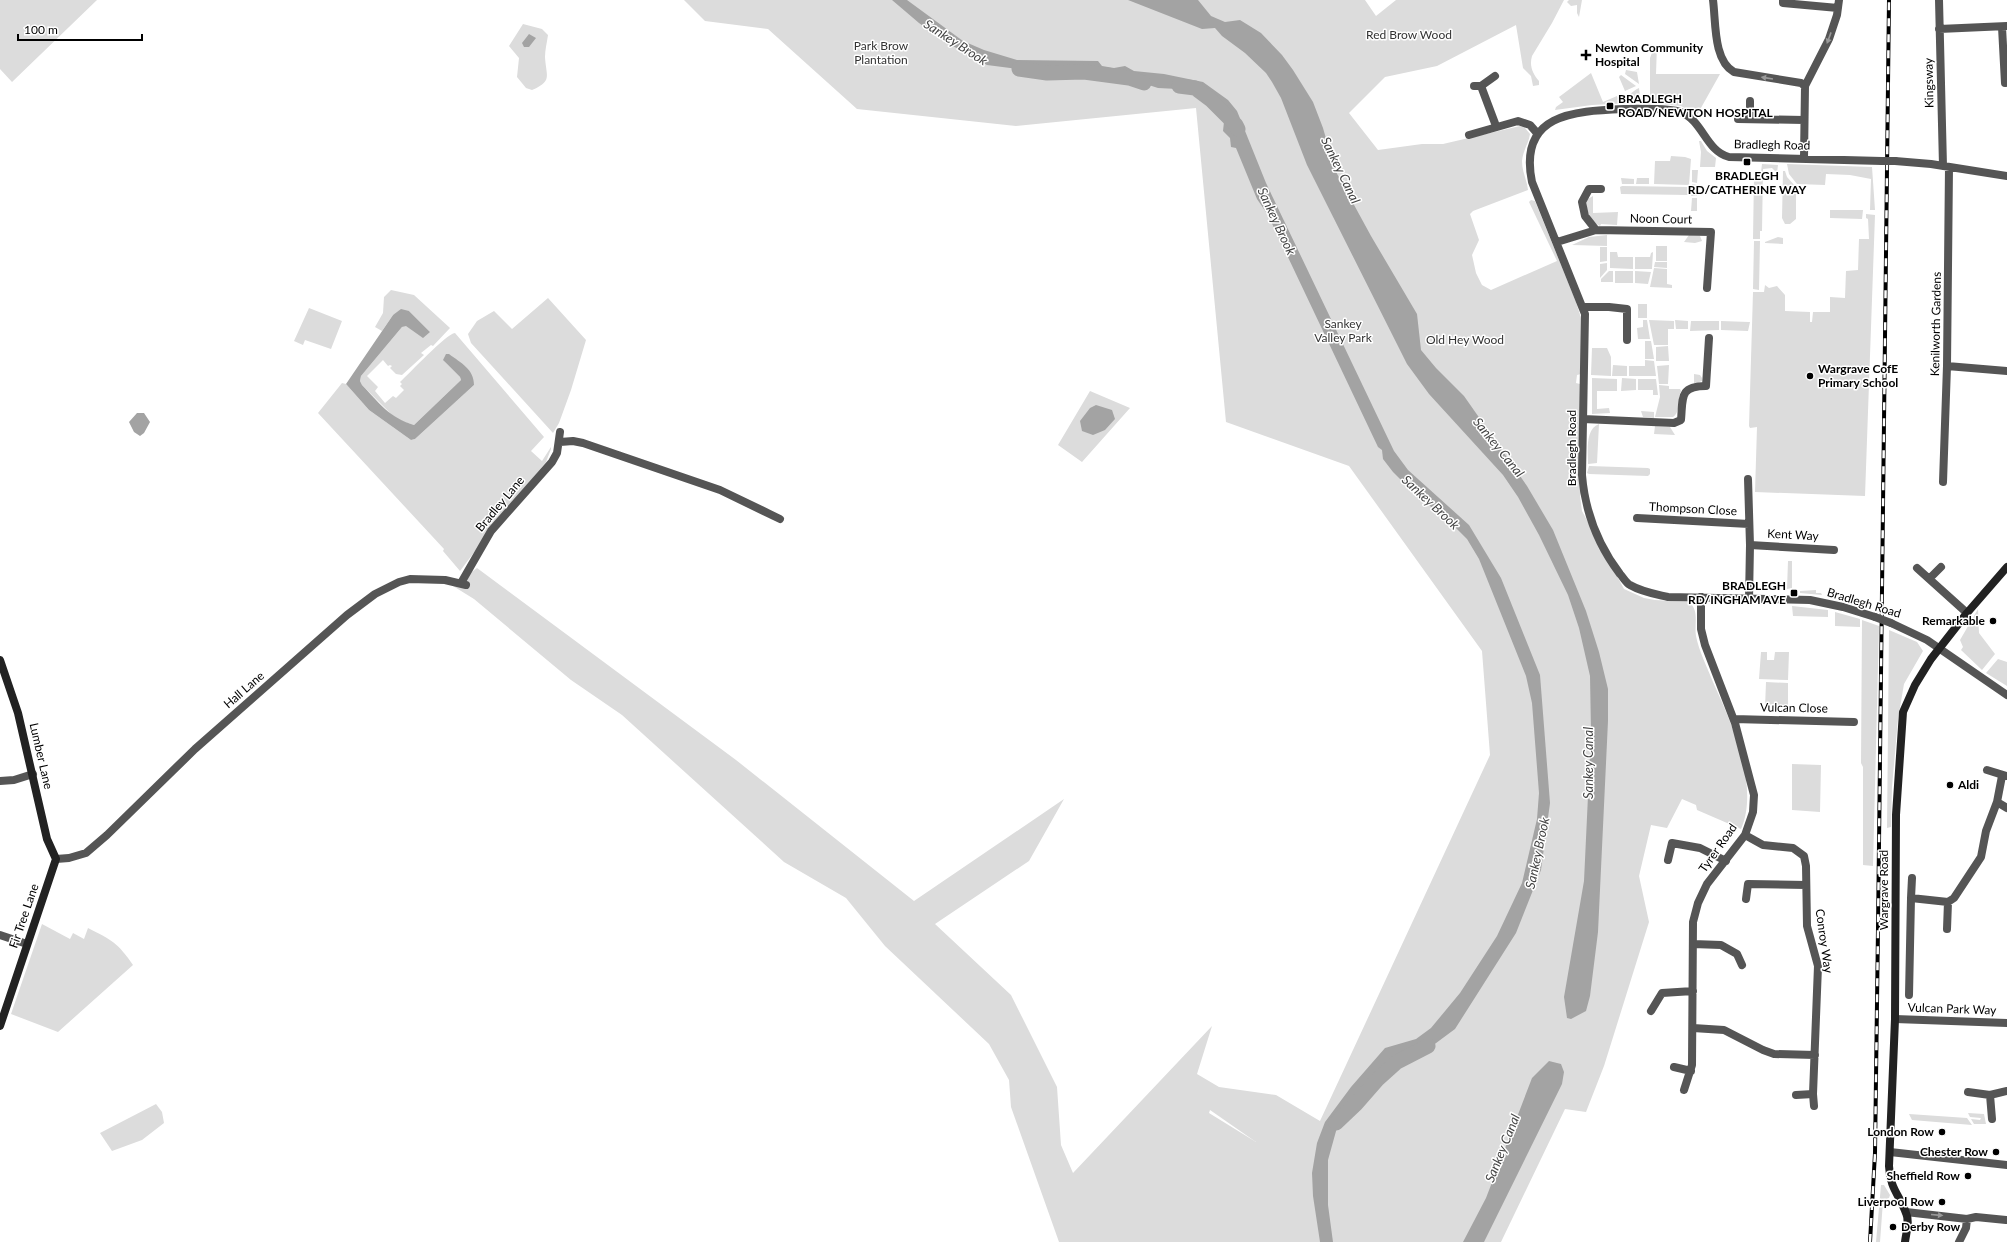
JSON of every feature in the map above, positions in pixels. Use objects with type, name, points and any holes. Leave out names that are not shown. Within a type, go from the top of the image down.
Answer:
[{"type":"street","points":[[1713,0],[1721,56],[1726,67],[1734,72],[1801,83],[1805,86]]},
{"type":"street","points":[[1783,0],[1783,3],[1838,4],[1829,39],[1805,86],[1804,158]]},
{"type":"street","name":"Kingsway","points":[[1939,0],[1939,29],[1946,166]]},
{"type":"street","points":[[1939,29],[2005,26],[2005,83]]},
{"type":"street","points":[[1495,76],[1478,86],[1496,126]]},
{"type":"street","points":[[1750,101],[1750,119]]},
{"type":"street","name":"Bradlegh Road","points":[[1940,648],[1916,633],[1891,623],[1824,602],[1668,597],[1648,592],[1629,584],[1613,564],[1592,523],[1584,496],[1582,475],[1586,327],[1583,308],[1532,182],[1529,154],[1537,133],[1549,123],[1578,113],[1636,109],[1676,111],[1692,118],[1713,147],[1724,155],[1735,157],[1895,161],[1946,166],[2007,176]]},
{"type":"street","points":[[1738,119],[1804,120]]},
{"type":"street","points":[[1469,134],[1518,121],[1525,122],[1537,133]]},
{"type":"street","name":"Kenilworth Gardens","points":[[1943,482],[1948,366],[1946,166]]},
{"type":"street","points":[[1596,230],[1585,216],[1582,202],[1589,190],[1602,189]]},
{"type":"street","name":"Noon Court","points":[[1557,242],[1596,230],[1711,232],[1707,288]]},
{"type":"street","points":[[1583,308],[1609,307],[1627,309],[1627,340]]},
{"type":"street","points":[[1583,419],[1674,423],[1681,420],[1685,392],[1695,386],[1706,386],[1709,338]]},
{"type":"street","points":[[1948,366],[2007,371]]},
{"type":"street","name":"Bradley Lane","points":[[463,584],[491,531],[552,462],[557,453],[560,442],[560,432]]},
{"type":"street","points":[[560,442],[573,441],[584,443],[720,490],[780,519]]},
{"type":"street","points":[[1748,479],[1748,524],[1750,545],[1749,599]]},
{"type":"street","name":"Thompson Close","points":[[1637,518],[1748,524]]},
{"type":"street","name":"Kent Way","points":[[1750,545],[1834,550]]},
{"type":"street","points":[[1929,579],[1941,567]]},
{"type":"street","name":"Wargrave Road","points":[[1905,1242],[1908,1222],[1906,1212],[1894,1192],[1889,1177],[1896,1019],[1896,815],[1902,722],[1905,706],[1916,685],[1940,648],[1967,613],[2007,567]]},
{"type":"street","points":[[1917,568],[1967,613]]},
{"type":"street","name":"Hall Lane","points":[[56,859],[69,858],[86,853],[107,835],[195,749],[347,615],[375,594],[399,582],[410,579],[445,580],[463,584]]},
{"type":"street","name":"Tyrer Road","points":[[1684,1090],[1691,1072],[1693,1028],[1693,922],[1698,903],[1707,884],[1726,861],[1744,835],[1753,812],[1754,795],[1734,719],[1705,645],[1702,628],[1701,597]]},
{"type":"street","points":[[1940,648],[1974,674],[2007,695]]},
{"type":"street","name":"Lumber Lane","points":[[0,660],[18,713],[48,839],[56,859]]},
{"type":"street","name":"Vulcan Close","points":[[1734,719],[1854,722]]},
{"type":"street","points":[[1911,898],[1948,902],[1954,898],[1981,857],[1986,831],[2005,776],[1987,770]]},
{"type":"street","points":[[0,781],[14,780],[32,774]]},
{"type":"street","points":[[1997,802],[2007,808]]},
{"type":"street","name":"Conroy Way","points":[[1744,835],[1763,845],[1793,848],[1804,856],[1806,866],[1807,926],[1818,966],[1813,1094],[1814,1106]]},
{"type":"street","points":[[1668,860],[1672,843],[1700,848],[1726,861]]},
{"type":"street","name":"Fir Tree Lane","points":[[0,1026],[56,859]]},
{"type":"street","points":[[1909,995],[1912,878]]},
{"type":"street","points":[[1746,899],[1748,884],[1806,885]]},
{"type":"street","points":[[1947,929],[1948,902]]},
{"type":"street","points":[[0,935],[27,944]]},
{"type":"street","points":[[1693,944],[1721,946],[1737,954],[1742,965]]},
{"type":"street","points":[[1651,1011],[1662,993],[1693,991]]},
{"type":"street","name":"Vulcan Park Way","points":[[1896,1019],[2007,1023]]},
{"type":"street","points":[[1693,1028],[1724,1030],[1774,1054],[1815,1055]]},
{"type":"street","points":[[1674,1067],[1691,1072]]},
{"type":"street","points":[[1968,1092],[1990,1095],[2007,1091]]},
{"type":"street","points":[[1796,1095],[1813,1094]]},
{"type":"street","points":[[1990,1095],[1992,1119]]},
{"type":"street","points":[[1890,1152],[2007,1165]]},
{"type":"street","points":[[1906,1212],[1967,1219],[1976,1217],[2006,1220]]},
{"type":"street","points":[[1959,1242],[1966,1228],[1967,1219]]},
{"type":"green space","points":[[0,0],[97,0],[12,82],[0,69]]},
{"type":"green space","name":"Sankey Valley Park","points":[[684,0],[1365,0],[1376,16],[1396,0],[1564,0],[1532,56],[1531,66],[1533,73],[1539,81],[1539,85],[1533,86],[1531,76],[1523,68],[1516,25],[1437,66],[1385,77],[1349,113],[1378,150],[1422,144],[1443,144],[1520,126],[1525,128],[1530,134],[1522,161],[1528,190],[1473,211],[1470,214],[1479,240],[1472,255],[1476,273],[1482,285],[1491,290],[1557,261],[1529,202],[1531,200],[1535,201],[1576,302],[1581,318],[1581,374],[1577,375],[1576,383],[1580,384],[1580,496],[1582,511],[1624,589],[1644,598],[1688,602],[1692,605],[1696,617],[1697,642],[1735,735],[1741,754],[1747,794],[1746,812],[1741,829],[1697,810],[1696,805],[1682,799],[1667,828],[1651,825],[1639,876],[1649,922],[1604,1066],[1586,1112],[1565,1109],[1501,1242],[1059,1242],[1011,1107],[1009,1080],[989,1044],[885,946],[846,898],[784,862],[622,715],[571,680],[474,599],[453,586],[477,568],[736,760],[914,901],[1064,799],[1029,861],[935,924],[1011,995],[1057,1087],[1061,1145],[1073,1173],[1212,1026],[1197,1074],[1219,1087],[1276,1095],[1320,1121],[1490,755],[1482,651],[1349,466],[1226,422],[1196,108],[1016,126],[857,109],[768,29],[705,21]],"holes":[[[1210,1110],[1256,1142],[1209,1113]]]},
{"type":"green space","points":[[1569,0],[1582,0],[1579,17],[1577,13],[1577,5],[1571,6],[1567,2]]},
{"type":"green space","points":[[523,24],[542,29],[548,35],[545,57],[547,73],[546,81],[539,87],[532,90],[526,88],[517,77],[519,58],[509,46]]},
{"type":"green space","points":[[1655,45],[1657,45],[1656,74],[1720,74],[1697,115],[1681,106],[1660,104],[1650,99],[1650,58]]},
{"type":"green space","points":[[1626,70],[1637,72],[1639,84],[1625,74]]},
{"type":"green space","points":[[1591,73],[1603,102],[1617,96],[1620,102],[1639,88],[1640,97],[1631,103],[1592,105],[1555,110],[1556,107],[1563,102],[1559,97]]},
{"type":"green space","points":[[1621,75],[1636,86],[1625,91],[1619,77]]},
{"type":"green space","points":[[1699,141],[1701,141],[1707,151],[1716,158],[1715,167],[1700,167],[1701,152]]},
{"type":"green space","points":[[1671,156],[1691,159],[1689,185],[1654,184],[1655,161],[1670,161]]},
{"type":"green space","points":[[1762,164],[1778,165],[1777,173],[1772,168],[1763,169],[1762,231],[1760,231],[1760,239],[1753,239],[1754,175],[1757,171],[1761,172]]},
{"type":"green space","points":[[1787,164],[1872,167],[1875,210],[1870,210],[1871,179],[1850,175],[1826,174],[1825,185],[1797,184],[1789,174]]},
{"type":"green space","points":[[1692,170],[1698,170],[1697,183],[1692,182]]},
{"type":"green space","points":[[1783,171],[1785,171],[1787,177],[1796,187],[1796,219],[1790,224],[1785,224],[1782,218]]},
{"type":"green space","points":[[1621,178],[1634,179],[1634,184],[1622,184]]},
{"type":"green space","points":[[1637,178],[1649,178],[1649,184],[1636,184]]},
{"type":"green space","points":[[1692,184],[1697,185],[1697,196],[1691,196]]},
{"type":"green space","points":[[1620,187],[1689,187],[1689,195],[1621,194]]},
{"type":"green space","points":[[1593,196],[1593,213],[1618,212],[1617,225],[1601,224],[1600,226],[1593,221],[1588,212],[1586,200]]},
{"type":"green space","points":[[1692,198],[1697,198],[1697,211],[1691,211]]},
{"type":"green space","points":[[1830,210],[1863,210],[1862,219],[1830,218]]},
{"type":"green space","name":"Wargrave CofE Primary School","points":[[1866,214],[1875,215],[1865,496],[1755,492],[1757,427],[1750,428],[1749,426],[1753,292],[1764,292],[1765,285],[1769,288],[1777,286],[1785,295],[1785,311],[1810,312],[1810,322],[1812,322],[1813,312],[1830,312],[1830,297],[1845,298],[1846,271],[1858,270],[1859,239],[1869,239],[1868,219],[1866,218]]},
{"type":"green space","points":[[1607,235],[1607,246],[1572,245],[1589,237]]},
{"type":"green space","points":[[1689,235],[1700,236],[1702,241],[1695,243],[1684,242]]},
{"type":"green space","points":[[1778,237],[1783,238],[1783,244],[1765,243],[1765,242]]},
{"type":"green space","points":[[1754,241],[1760,241],[1759,290],[1753,289]]},
{"type":"green space","points":[[1656,246],[1667,246],[1667,261],[1656,261]]},
{"type":"green space","points":[[1600,247],[1607,247],[1607,261],[1600,262]]},
{"type":"green space","points":[[1610,252],[1617,252],[1618,257],[1633,257],[1633,269],[1610,268]]},
{"type":"green space","points":[[1653,252],[1652,269],[1635,269],[1635,257],[1650,257],[1651,253]]},
{"type":"green space","points":[[1655,262],[1667,262],[1667,268],[1654,267]]},
{"type":"green space","points":[[1607,263],[1607,270],[1600,278],[1600,264]]},
{"type":"green space","points":[[1654,268],[1667,269],[1667,284],[1672,285],[1672,288],[1650,287]]},
{"type":"green space","points":[[1609,271],[1613,271],[1613,282],[1601,282],[1601,279]]},
{"type":"green space","points":[[1615,271],[1633,271],[1633,283],[1615,283]]},
{"type":"green space","points":[[1635,271],[1651,272],[1648,284],[1635,283]]},
{"type":"green space","points":[[391,290],[414,295],[450,328],[433,346],[431,345],[421,353],[424,355],[402,375],[396,374],[390,368],[392,366],[388,366],[383,360],[367,376],[378,387],[375,391],[385,403],[393,396],[396,398],[404,390],[400,386],[402,384],[400,382],[436,347],[450,335],[455,333],[544,437],[531,451],[542,461],[551,447],[546,462],[503,514],[460,571],[443,551],[444,549],[318,413],[342,383],[346,384],[369,410],[411,440],[415,439],[474,385],[443,360],[460,377],[461,380],[414,425],[398,420],[362,385],[360,381],[361,376],[402,327],[406,325],[430,332],[409,311],[393,315],[382,331],[375,327],[383,313],[384,297]]},
{"type":"green space","points":[[548,298],[586,340],[571,390],[559,423],[553,433],[471,343],[468,334],[477,321],[494,311],[512,329]]},
{"type":"green space","points":[[1638,304],[1647,304],[1647,318],[1638,318]]},
{"type":"green space","points":[[309,308],[342,321],[331,349],[305,340],[303,345],[294,341]]},
{"type":"green space","points":[[1643,320],[1647,320],[1650,339],[1638,339],[1637,328],[1643,327]]},
{"type":"green space","points":[[1649,320],[1674,321],[1674,329],[1668,329],[1668,345],[1654,345]]},
{"type":"green space","points":[[1675,320],[1688,321],[1688,329],[1676,329]]},
{"type":"green space","points":[[1691,321],[1719,321],[1719,330],[1690,331]]},
{"type":"green space","points":[[1721,321],[1750,322],[1748,331],[1721,330]]},
{"type":"green space","points":[[1645,341],[1651,341],[1654,359],[1645,359]]},
{"type":"green space","points":[[1668,346],[1669,361],[1656,361],[1656,347]]},
{"type":"green space","points":[[1592,348],[1607,348],[1611,357],[1611,376],[1591,375]]},
{"type":"green space","points":[[1645,360],[1654,361],[1656,376],[1629,376],[1629,366],[1645,366]]},
{"type":"green space","points":[[1613,365],[1627,366],[1627,376],[1612,376]]},
{"type":"green space","points":[[1669,365],[1668,384],[1659,384],[1657,366]]},
{"type":"green space","points":[[1694,374],[1700,375],[1702,381],[1694,384]]},
{"type":"green space","points":[[1592,378],[1617,379],[1617,391],[1597,391],[1597,409],[1609,408],[1610,413],[1592,414]]},
{"type":"green space","points":[[1622,378],[1636,379],[1636,390],[1621,391]]},
{"type":"green space","points":[[1638,379],[1656,379],[1658,395],[1653,395],[1653,390],[1638,390]]},
{"type":"green space","points":[[1659,385],[1669,386],[1669,389],[1680,389],[1681,391],[1678,409],[1673,417],[1655,417],[1660,397]]},
{"type":"green space","points":[[1090,391],[1130,408],[1082,462],[1058,445]]},
{"type":"green space","points":[[1641,411],[1654,412],[1654,418],[1643,417]]},
{"type":"green space","points":[[1599,424],[1597,463],[1588,464],[1589,435],[1591,431]]},
{"type":"green space","points":[[1655,426],[1670,427],[1675,435],[1654,434]]},
{"type":"green space","points":[[1589,466],[1648,468],[1650,469],[1650,474],[1648,476],[1589,474],[1587,473]]},
{"type":"green space","points":[[1788,561],[1792,561],[1792,588],[1787,589]]},
{"type":"green space","points":[[1816,590],[1816,593],[1821,593],[1822,595],[1800,593],[1800,591]]},
{"type":"green space","points":[[1792,606],[1828,610],[1828,617],[1793,616]]},
{"type":"green space","points":[[1978,609],[1979,633],[1995,654],[1982,670],[1961,650],[1963,647],[1960,640]]},
{"type":"green space","points":[[1835,612],[1860,619],[1860,627],[1835,626]]},
{"type":"green space","points":[[1862,620],[1879,626],[1873,866],[1863,865],[1863,767],[1861,763]]},
{"type":"green space","points":[[1889,630],[1917,642],[1923,651],[1904,684],[1898,719],[1892,787],[1891,827],[1887,828]]},
{"type":"green space","points":[[1761,652],[1767,652],[1767,660],[1774,660],[1775,652],[1789,652],[1788,680],[1759,679]]},
{"type":"green space","points":[[1998,659],[2007,662],[2007,686],[1986,673]]},
{"type":"green space","points":[[1766,682],[1788,683],[1788,708],[1765,708]]},
{"type":"green space","points":[[1792,764],[1821,765],[1820,812],[1792,810]]},
{"type":"green space","points":[[42,924],[70,939],[73,933],[84,939],[88,928],[114,943],[133,965],[58,1032],[11,1014]]},
{"type":"green space","points":[[156,1104],[162,1112],[164,1123],[142,1140],[112,1151],[100,1133]]},
{"type":"green space","points":[[1968,1113],[1984,1114],[1986,1124],[1974,1124],[1971,1119],[1980,1120],[1981,1118],[1970,1117]]},
{"type":"green space","points":[[1909,1114],[1967,1118],[1972,1125],[1912,1120]]},
{"type":"green space","points":[[1881,1185],[1884,1185],[1890,1195],[1889,1198],[1883,1201],[1880,1242],[1876,1242]]},
{"type":"water","points":[[892,0],[907,0],[963,41],[984,50],[1017,60],[1098,61],[1102,66],[1114,68],[1125,66],[1134,71],[1164,74],[1203,82],[1228,100],[1237,111],[1266,183],[1394,451],[1408,470],[1469,525],[1501,578],[1540,675],[1550,803],[1541,870],[1516,933],[1455,1029],[1424,1052],[1394,1060],[1384,1069],[1338,1124],[1328,1160],[1328,1205],[1333,1242],[1320,1242],[1313,1196],[1312,1173],[1317,1143],[1325,1122],[1351,1087],[1385,1048],[1416,1039],[1431,1028],[1460,993],[1497,936],[1522,883],[1537,819],[1539,793],[1532,703],[1526,676],[1479,559],[1467,539],[1452,524],[1413,492],[1393,472],[1383,459],[1382,450],[1378,447],[1268,215],[1257,199],[1236,148],[1231,147],[1230,138],[1223,131],[1225,113],[1205,94],[1197,90],[1158,88],[1130,79],[1105,74],[1071,72],[1049,73],[987,65],[944,41],[919,23]]},
{"type":"water","name":"Sankey Canal","points":[[1128,0],[1198,0],[1211,16],[1225,22],[1240,20],[1261,33],[1282,55],[1313,102],[1323,128],[1335,170],[1371,236],[1417,314],[1421,350],[1436,368],[1464,396],[1527,486],[1553,530],[1586,611],[1599,652],[1608,689],[1608,721],[1598,932],[1590,996],[1586,1011],[1571,1019],[1567,1018],[1564,997],[1584,881],[1591,732],[1590,676],[1579,628],[1568,595],[1539,535],[1518,497],[1503,475],[1429,394],[1407,364],[1307,165],[1281,98],[1266,73],[1245,53],[1222,36],[1215,28],[1202,29]]},
{"type":"water","points":[[529,34],[536,38],[529,47],[524,47],[522,43]]},
{"type":"water","points":[[401,309],[409,311],[430,332],[423,338],[406,326],[402,327],[361,376],[360,381],[362,385],[374,398],[391,414],[414,425],[461,380],[460,377],[443,360],[446,354],[449,354],[466,367],[472,375],[474,385],[415,439],[411,440],[369,410],[346,384],[393,315]]},
{"type":"water","points":[[1096,405],[1112,410],[1115,419],[1105,430],[1093,435],[1082,431],[1080,421],[1090,408]]},
{"type":"water","points":[[137,413],[144,413],[150,422],[144,433],[140,436],[134,432],[129,422]]},
{"type":"water","points":[[1549,1061],[1561,1064],[1564,1072],[1562,1084],[1484,1242],[1463,1242],[1486,1198],[1532,1078]]},
{"type":"waterway","name":"Sankey Brook","points":[[1019,69],[1047,73],[1084,72],[1129,78],[1144,83]]},
{"type":"waterway","name":"Sankey Brook","points":[[1179,86],[1195,88],[1211,100],[1236,125],[1238,129]]},
{"type":"waterway","name":"Sankey Brook","points":[[1336,1123],[1356,1104],[1377,1080],[1397,1062],[1428,1046]]},
{"type":"railway","points":[[1870,1242],[1875,1153],[1889,0]]},
{"type":"place","name":"Newton Community Hospital","points":[[1586,55]]},
{"type":"place","name":"BRADLEGH ROAD/NEWTON HOSPITAL","points":[[1610,106]]},
{"type":"place","name":"BRADLEGH RD/CATHERINE WAY","points":[[1747,162]]},
{"type":"place","name":"Wargrave CofE Primary School","points":[[1810,376]]},
{"type":"place","name":"BRADLEGH RD/INGHAM AVE","points":[[1794,593]]},
{"type":"place","name":"Remarkable","points":[[1993,621]]},
{"type":"place","name":"Aldi","points":[[1950,785]]},
{"type":"place","name":"London Row","points":[[1942,1132]]},
{"type":"place","name":"Chester Row","points":[[1996,1152]]},
{"type":"place","name":"Sheffield Row","points":[[1968,1176]]},
{"type":"place","name":"Liverpool Row","points":[[1942,1202]]},
{"type":"place","name":"Derby Row","points":[[1893,1227]]},
{"type":"park label","name":"Red Brow Wood","points":[[1409,35]]},
{"type":"park label","name":"Park Brow Plantation","points":[[881,53]]},
{"type":"park label","name":"Old Hey Wood","points":[[1465,340]]}]
